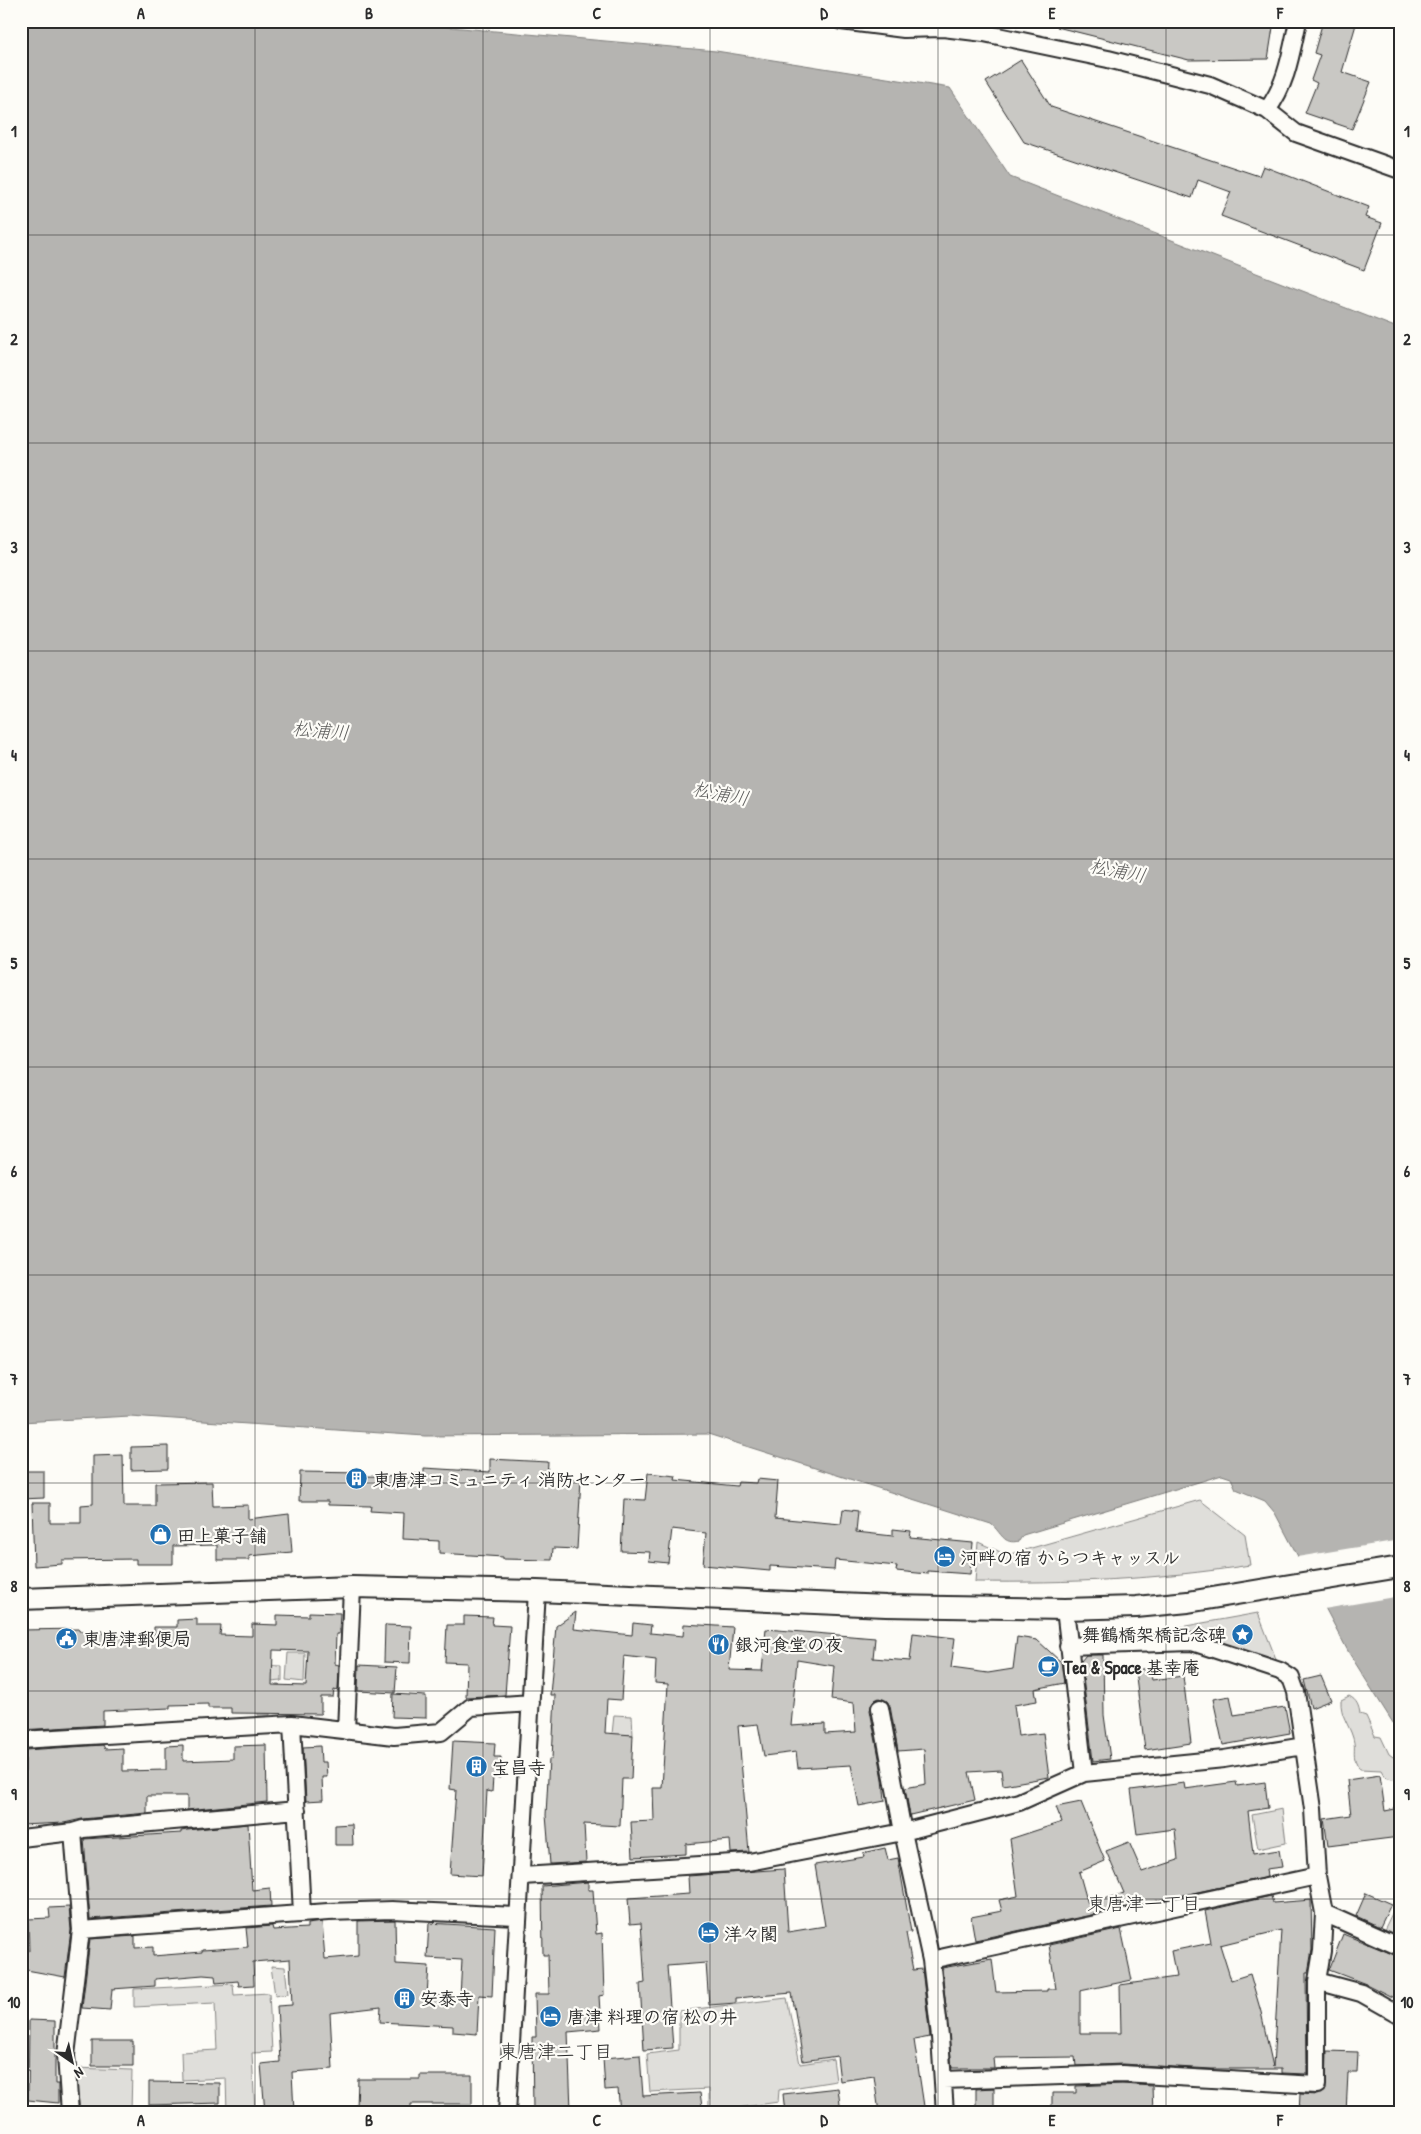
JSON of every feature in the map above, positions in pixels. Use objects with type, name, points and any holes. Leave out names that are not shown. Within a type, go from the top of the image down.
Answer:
[{"type":"street","points":[[841,21],[904,29],[943,25],[1108,59],[1210,85],[1267,110],[1296,133],[1400,170]]},
{"type":"street","points":[[1267,110],[1279,95],[1288,72],[1298,21]]},
{"type":"street","points":[[21,1599],[352,1587],[537,1591],[886,1606],[1065,1609],[1136,1607],[1188,1602],[1400,1567]]},
{"type":"street","points":[[346,1731],[352,1587]]},
{"type":"street","points":[[507,2113],[537,1591]]},
{"type":"street","points":[[1065,1609],[1084,1773]]},
{"type":"street","points":[[942,2080],[1122,2074],[1317,2084],[1317,1981],[1322,1951],[1324,1913],[1318,1876],[1314,1810],[1296,1692],[1292,1678],[1280,1671],[1192,1642],[1068,1646]]},
{"type":"street","points":[[21,1740],[292,1724],[394,1736],[440,1732],[471,1707],[531,1703]]},
{"type":"street","points":[[880,1708],[903,1832],[931,1960],[945,2113]]},
{"type":"street","points":[[292,1724],[302,1914]]},
{"type":"street","points":[[522,1876],[749,1862],[903,1832],[1019,1802],[1084,1773],[1224,1759],[1304,1746]]},
{"type":"street","points":[[21,1838],[73,1832],[83,1829],[297,1810]]},
{"type":"street","points":[[70,2113],[66,2055],[80,1930],[73,1832]]},
{"type":"street","points":[[931,1960],[1318,1876]]},
{"type":"street","points":[[80,1930],[302,1914],[392,1910],[517,1916]]},
{"type":"street","points":[[1324,1913],[1400,1947]]},
{"type":"street","points":[[1317,1981],[1361,1993],[1400,2015]]},
{"type":"shaded area","points":[[1200,1500],[1245,1535],[1250,1565],[1112,1580],[975,1582],[978,1542],[1007,1555]]},
{"type":"shaded area","points":[[1258,1613],[1278,1664],[1175,1628]]},
{"type":"shaded area","points":[[288,1653],[305,1653],[304,1682],[286,1680]]},
{"type":"shaded area","points":[[256,1665],[282,1666],[282,1681],[271,1682],[270,1715],[258,1715]]},
{"type":"shaded area","points":[[1349,1696],[1354,1699],[1360,1714],[1366,1716],[1375,1736],[1381,1737],[1389,1754],[1400,1762],[1399,1777],[1392,1779],[1385,1777],[1381,1770],[1360,1769],[1354,1757],[1353,1738],[1341,1706],[1341,1700]]},
{"type":"shaded area","points":[[614,1715],[632,1716],[633,1735],[612,1734]]},
{"type":"shaded area","points":[[1282,1809],[1286,1843],[1258,1849],[1252,1815]]},
{"type":"shaded area","points":[[1400,1900],[1400,1939],[1383,1932]]},
{"type":"shaded area","points":[[271,1966],[285,1967],[288,1994],[275,1996]]},
{"type":"shaded area","points":[[233,1984],[234,1995],[269,1993],[272,2052],[252,2053],[255,2113],[227,2113],[226,2078],[182,2080],[181,2052],[217,2050],[215,2003],[134,2007],[134,1989]]},
{"type":"shaded area","points":[[787,1998],[800,2064],[833,2059],[836,2081],[779,2090],[778,2102],[709,2112],[709,2089],[650,2092],[647,2054],[679,2050],[679,2011]]},
{"type":"shaded area","points":[[73,2068],[132,2070],[131,2113],[81,2113]]},
{"type":"shaded area","points":[[147,2108],[183,2110],[183,2113],[146,2113]]},
{"type":"water","name":"松浦川","points":[[21,21],[384,21],[716,51],[950,88],[1010,177],[1400,329],[1400,1734],[1349,1653],[1275,1513],[1265,1501],[1236,1489],[1231,1478],[1222,1475],[1023,1535],[1019,1541],[1014,1542],[1006,1540],[991,1524],[708,1434],[425,1436],[130,1416],[21,1422]]},
{"type":"pier","points":[[1400,1540],[1400,1596],[1324,1609],[1297,1557]]},
{"type":"building","points":[[1058,21],[1274,21],[1268,59],[1189,60],[1057,27]]},
{"type":"building","points":[[1323,21],[1357,21],[1342,72],[1371,82],[1352,129],[1305,113],[1317,83],[1311,80],[1320,55],[1314,53]]},
{"type":"building","points":[[1021,60],[1051,107],[1259,176],[1263,166],[1369,207],[1365,217],[1382,223],[1364,270],[1221,216],[1231,192],[1198,180],[1192,198],[1024,142],[986,82]]},
{"type":"building","points":[[168,1446],[168,1469],[131,1470],[131,1447]]},
{"type":"building","points":[[123,1455],[124,1506],[155,1506],[155,1483],[212,1482],[213,1506],[248,1505],[248,1519],[289,1514],[292,1552],[249,1556],[249,1560],[217,1560],[217,1545],[173,1546],[173,1564],[136,1564],[136,1559],[62,1560],[62,1564],[34,1566],[32,1503],[50,1503],[50,1523],[81,1523],[81,1505],[93,1504],[93,1456]]},
{"type":"building","points":[[490,1459],[548,1462],[547,1477],[581,1479],[577,1549],[553,1548],[552,1560],[503,1559],[503,1557],[439,1553],[439,1541],[403,1539],[404,1513],[370,1511],[371,1506],[328,1505],[328,1501],[299,1501],[300,1472],[363,1473],[363,1476],[405,1477],[405,1474],[424,1474],[424,1468],[490,1472]]},
{"type":"building","points":[[21,1471],[44,1471],[44,1498],[21,1499]]},
{"type":"building","points":[[648,1473],[676,1476],[675,1480],[737,1486],[738,1482],[756,1483],[757,1479],[778,1481],[775,1518],[841,1524],[843,1509],[858,1511],[856,1532],[893,1536],[893,1529],[911,1531],[910,1537],[973,1543],[970,1574],[928,1571],[928,1574],[896,1571],[897,1566],[835,1560],[834,1570],[770,1566],[770,1571],[703,1565],[706,1533],[672,1529],[668,1563],[649,1561],[650,1552],[621,1551],[624,1499],[645,1500]]},
{"type":"building","points":[[309,1612],[340,1613],[339,1634],[336,1634],[335,1664],[339,1665],[338,1691],[334,1690],[333,1697],[321,1697],[321,1714],[231,1713],[231,1708],[208,1708],[208,1704],[170,1705],[170,1708],[103,1711],[103,1725],[21,1730],[21,1630],[79,1629],[79,1631],[103,1631],[103,1634],[154,1634],[154,1627],[177,1627],[177,1620],[197,1619],[197,1626],[221,1626],[220,1635],[252,1636],[252,1624],[277,1625],[277,1615],[309,1616]],"holes":[[[273,1650],[308,1651],[306,1686],[272,1685]]]},
{"type":"building","points":[[576,1612],[574,1629],[632,1635],[633,1623],[651,1625],[650,1633],[683,1636],[684,1624],[733,1627],[729,1670],[762,1671],[766,1629],[875,1638],[873,1658],[910,1661],[913,1633],[955,1638],[951,1668],[988,1673],[1013,1669],[1017,1637],[1037,1640],[1061,1662],[1064,1683],[1035,1689],[1037,1701],[1014,1705],[1018,1736],[1043,1733],[1049,1777],[1003,1785],[1001,1770],[969,1772],[975,1800],[910,1815],[905,1788],[926,1784],[924,1749],[898,1751],[890,1706],[887,1701],[879,1698],[873,1701],[870,1710],[883,1779],[885,1801],[859,1806],[851,1765],[798,1768],[796,1752],[764,1756],[758,1724],[738,1726],[749,1852],[731,1853],[730,1840],[686,1844],[686,1854],[633,1857],[631,1822],[654,1821],[653,1788],[662,1788],[668,1684],[655,1683],[656,1660],[624,1656],[621,1700],[607,1699],[605,1733],[633,1735],[631,1779],[622,1779],[620,1826],[584,1824],[586,1862],[550,1864],[546,1815],[549,1759],[552,1759],[555,1695],[550,1695],[556,1626]],"holes":[[[797,1660],[834,1666],[831,1700],[854,1703],[856,1732],[825,1734],[825,1724],[791,1726]]]},
{"type":"building","points":[[464,1616],[493,1617],[492,1625],[510,1626],[505,1695],[466,1697],[467,1663],[445,1662],[447,1625],[464,1625]]},
{"type":"building","points":[[385,1625],[411,1626],[410,1663],[384,1662]]},
{"type":"building","points":[[1086,1655],[1103,1655],[1104,1715],[1110,1759],[1093,1761],[1081,1661]]},
{"type":"building","points":[[359,1665],[397,1667],[395,1693],[358,1691]]},
{"type":"building","points":[[1150,1668],[1152,1680],[1183,1676],[1191,1743],[1145,1750],[1135,1670]]},
{"type":"building","points":[[1321,1676],[1331,1700],[1311,1708],[1304,1680]]},
{"type":"building","points":[[393,1694],[426,1696],[426,1718],[392,1717]]},
{"type":"building","points":[[1230,1696],[1234,1715],[1285,1707],[1290,1733],[1223,1745],[1213,1699]]},
{"type":"building","points":[[453,1741],[495,1743],[494,1757],[501,1757],[500,1778],[493,1777],[492,1792],[487,1791],[482,1876],[450,1874],[456,1790],[450,1789]]},
{"type":"building","points":[[103,1745],[105,1749],[123,1748],[123,1771],[166,1770],[166,1746],[183,1745],[183,1761],[233,1759],[233,1746],[266,1745],[267,1802],[187,1810],[187,1796],[147,1796],[147,1813],[82,1819],[64,1823],[21,1825],[21,1793],[25,1793],[25,1750]]},
{"type":"building","points":[[320,1746],[321,1762],[326,1762],[327,1777],[322,1777],[323,1800],[306,1801],[303,1747]]},
{"type":"building","points":[[1380,1775],[1385,1811],[1395,1809],[1399,1837],[1328,1846],[1324,1819],[1351,1815],[1347,1780]]},
{"type":"building","points":[[1236,1782],[1237,1786],[1265,1782],[1268,1808],[1248,1811],[1253,1854],[1279,1850],[1282,1867],[1266,1869],[1267,1877],[975,1940],[971,1917],[1002,1911],[999,1900],[1018,1896],[1010,1839],[1062,1822],[1056,1807],[1081,1802],[1105,1861],[1079,1872],[1088,1904],[1124,1893],[1106,1851],[1129,1842],[1142,1872],[1178,1860],[1175,1829],[1137,1834],[1131,1790],[1184,1783],[1185,1789]]},
{"type":"building","points":[[248,1824],[252,1890],[270,1888],[271,1906],[90,1919],[84,1839],[181,1833],[181,1831],[187,1830]]},
{"type":"building","points":[[352,1824],[353,1845],[335,1845],[335,1825]]},
{"type":"building","points":[[885,1848],[888,1860],[898,1858],[911,1932],[906,1933],[913,1970],[922,1969],[930,2037],[914,2040],[925,2113],[879,2113],[874,2076],[840,2081],[837,2056],[803,2061],[792,1993],[736,1998],[736,2003],[709,2005],[706,1963],[667,1966],[673,2048],[644,2050],[640,1984],[645,1983],[641,1923],[630,1924],[628,1898],[689,1894],[688,1876],[784,1869],[788,1932],[825,1926],[815,1865],[864,1857],[863,1853]]},
{"type":"building","points":[[588,1882],[588,1890],[593,1890],[596,1934],[602,1933],[604,1995],[599,1996],[601,2029],[568,2032],[571,2110],[533,2111],[532,2037],[536,2037],[535,1994],[549,1994],[548,1955],[543,1955],[542,1886]]},
{"type":"building","points":[[1366,1893],[1391,1904],[1380,1927],[1356,1916]]},
{"type":"building","points":[[1271,1896],[1273,1903],[1311,1900],[1312,1950],[1308,1973],[1306,1973],[1307,2074],[1281,2073],[1281,2069],[1212,2069],[1122,2064],[1076,2066],[1075,2057],[993,2058],[994,2068],[952,2068],[942,1968],[992,1959],[996,1992],[1047,1991],[1047,1989],[1056,1989],[1049,1945],[1121,1929],[1132,1980],[1080,1991],[1080,2033],[1121,2033],[1120,1985],[1176,1977],[1171,1951],[1211,1943],[1205,1911]],"holes":[[[1281,1930],[1273,2067],[1261,2012],[1250,1974],[1231,1980],[1220,1945]]]},
{"type":"building","points":[[69,1907],[71,1930],[65,1977],[21,1969],[21,1950],[29,1951],[28,1919],[50,1918],[49,1908]]},
{"type":"building","points":[[395,1920],[396,1964],[429,1966],[427,1995],[460,1997],[462,1960],[427,1958],[429,1923],[495,1927],[492,1996],[479,1995],[477,2034],[453,2032],[453,2026],[380,2022],[381,2007],[330,2013],[333,2069],[292,2072],[294,2113],[265,2113],[261,2064],[280,2062],[277,2006],[292,2005],[290,1959],[253,1962],[254,1985],[239,1986],[238,1981],[216,1983],[215,1976],[203,1975],[155,1979],[155,1986],[112,1989],[110,2010],[82,2008],[90,1939],[135,1936],[135,1948],[153,1947],[153,1956],[248,1947],[246,1928],[272,1926],[273,1930],[307,1928],[307,1924],[322,1922],[325,1959],[358,1956],[358,1921]]},
{"type":"building","points":[[1343,1934],[1400,1957],[1400,2001],[1366,1984],[1329,1970]]},
{"type":"building","points":[[29,2020],[55,2021],[55,2084],[58,2084],[58,2103],[28,2100]]},
{"type":"building","points":[[92,2041],[133,2041],[133,2066],[92,2066]]},
{"type":"building","points":[[1327,2051],[1358,2052],[1357,2073],[1348,2073],[1346,2113],[1299,2113],[1300,2094],[1317,2095],[1326,2090]]},
{"type":"building","points":[[640,2055],[643,2096],[700,2093],[703,2113],[620,2113],[618,2089],[605,2090],[603,2058]]},
{"type":"building","points":[[420,2075],[472,2075],[472,2104],[411,2104],[411,2108],[357,2108],[358,2079],[420,2079]]},
{"type":"building","points":[[149,2082],[220,2083],[220,2103],[149,2105]]},
{"type":"building","points":[[1122,2084],[1152,2086],[1153,2113],[1052,2113],[1052,2093],[1076,2093],[1076,2086]]},
{"type":"building","points":[[838,2088],[841,2113],[785,2113],[783,2094]]},
{"type":"building","points":[[994,2088],[994,2113],[976,2113],[976,2089]]},
{"type":"place","name":"東唐津コミュニティ 消防センター","points":[[357,1479]]},
{"type":"place","name":"田上菓子舗","points":[[161,1535]]},
{"type":"place","name":"河畔の宿 からつキャッスル","points":[[944,1557]]},
{"type":"place","name":"舞鶴橋架橋記念碑","points":[[1242,1634]]},
{"type":"place","name":"東唐津郵便局","points":[[67,1638]]},
{"type":"place","name":"銀河食堂の夜","points":[[719,1644]]},
{"type":"place","name":"Tea & Space 基幸庵","points":[[1048,1667]]},
{"type":"place","name":"宝昌寺","points":[[476,1767]]},
{"type":"place","name":"洋々閣","points":[[708,1933]]},
{"type":"place","name":"安泰寺","points":[[404,1998]]},
{"type":"place","name":"唐津 料理の宿 松の井","points":[[551,2016]]},
{"type":"district","name":"東唐津一丁目","points":[[1144,1903]]},
{"type":"district","name":"東唐津二丁目","points":[[556,2051]]}]
